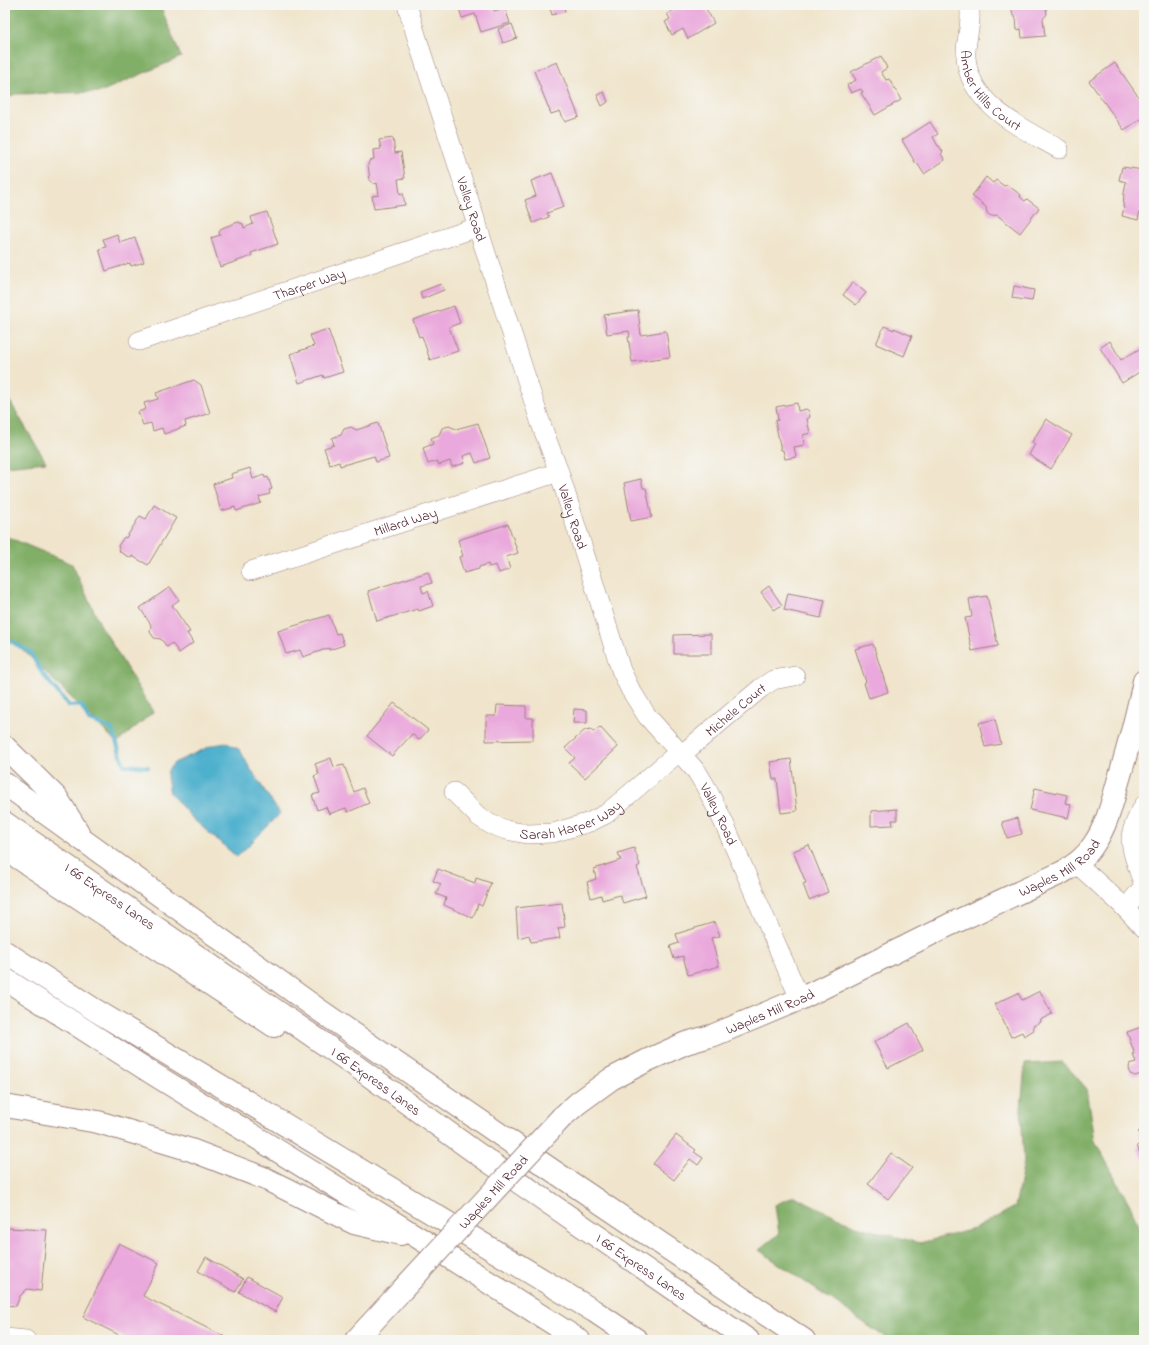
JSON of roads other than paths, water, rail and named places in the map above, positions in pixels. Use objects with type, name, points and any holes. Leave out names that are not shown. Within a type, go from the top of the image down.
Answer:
[{"type":"main road","name":"Waples Mill Road","points":[[356,1340],[562,1117],[578,1103],[611,1079],[686,1043],[714,1035],[800,998],[1076,864],[1086,855],[1104,828],[1134,728],[1144,681]]},
{"type":"main road","points":[[5,747],[57,798],[85,843]]},
{"type":"main road","points":[[5,784],[319,1010],[537,1160],[804,1340]]},
{"type":"main road","name":"I 66 Express Lanes","points":[[5,823],[353,1064],[475,1152],[748,1340]]},
{"type":"main road","points":[[5,849],[268,1023],[353,1064]]},
{"type":"main road","points":[[5,952],[95,1010],[594,1311],[637,1340]]},
{"type":"main road","points":[[5,979],[155,1075],[419,1238],[578,1340]]},
{"type":"main road","points":[[5,1106],[98,1122],[192,1150],[266,1179],[354,1223],[419,1238]]},
{"type":"street","name":"Valley Road","points":[[407,5],[541,424],[559,472],[621,670],[630,689],[647,716],[697,772],[706,787],[724,823],[800,998]]},
{"type":"street","name":"Amber Hills Court","points":[[969,5],[970,23],[966,56],[969,75],[976,88],[985,101],[996,111],[1058,149]]},
{"type":"street","name":"Tharper Way","points":[[139,341],[478,227]]},
{"type":"street","name":"Millard Way","points":[[252,571],[559,472]]},
{"type":"street","name":"Michele Court","points":[[680,754],[761,688],[773,680],[796,676]]},
{"type":"street","name":"Sarah Harper Way","points":[[454,792],[478,816],[490,824],[506,830],[527,834],[553,833],[574,828],[606,814],[680,754]]},
{"type":"street","points":[[1126,908],[1144,886],[1134,856],[1131,836],[1144,805]]},
{"type":"street","points":[[1076,864],[1126,908],[1144,928]]},
{"type":"street","points":[[5,1338],[26,1340]]},
{"type":"water","points":[[227,743],[240,750],[280,814],[237,857],[193,819],[170,793],[167,777],[168,770],[174,763],[213,745]]},
{"type":"waterway","points":[[5,638],[30,652],[42,673],[69,706],[81,705],[89,720],[112,729],[124,765],[148,767]]}]
